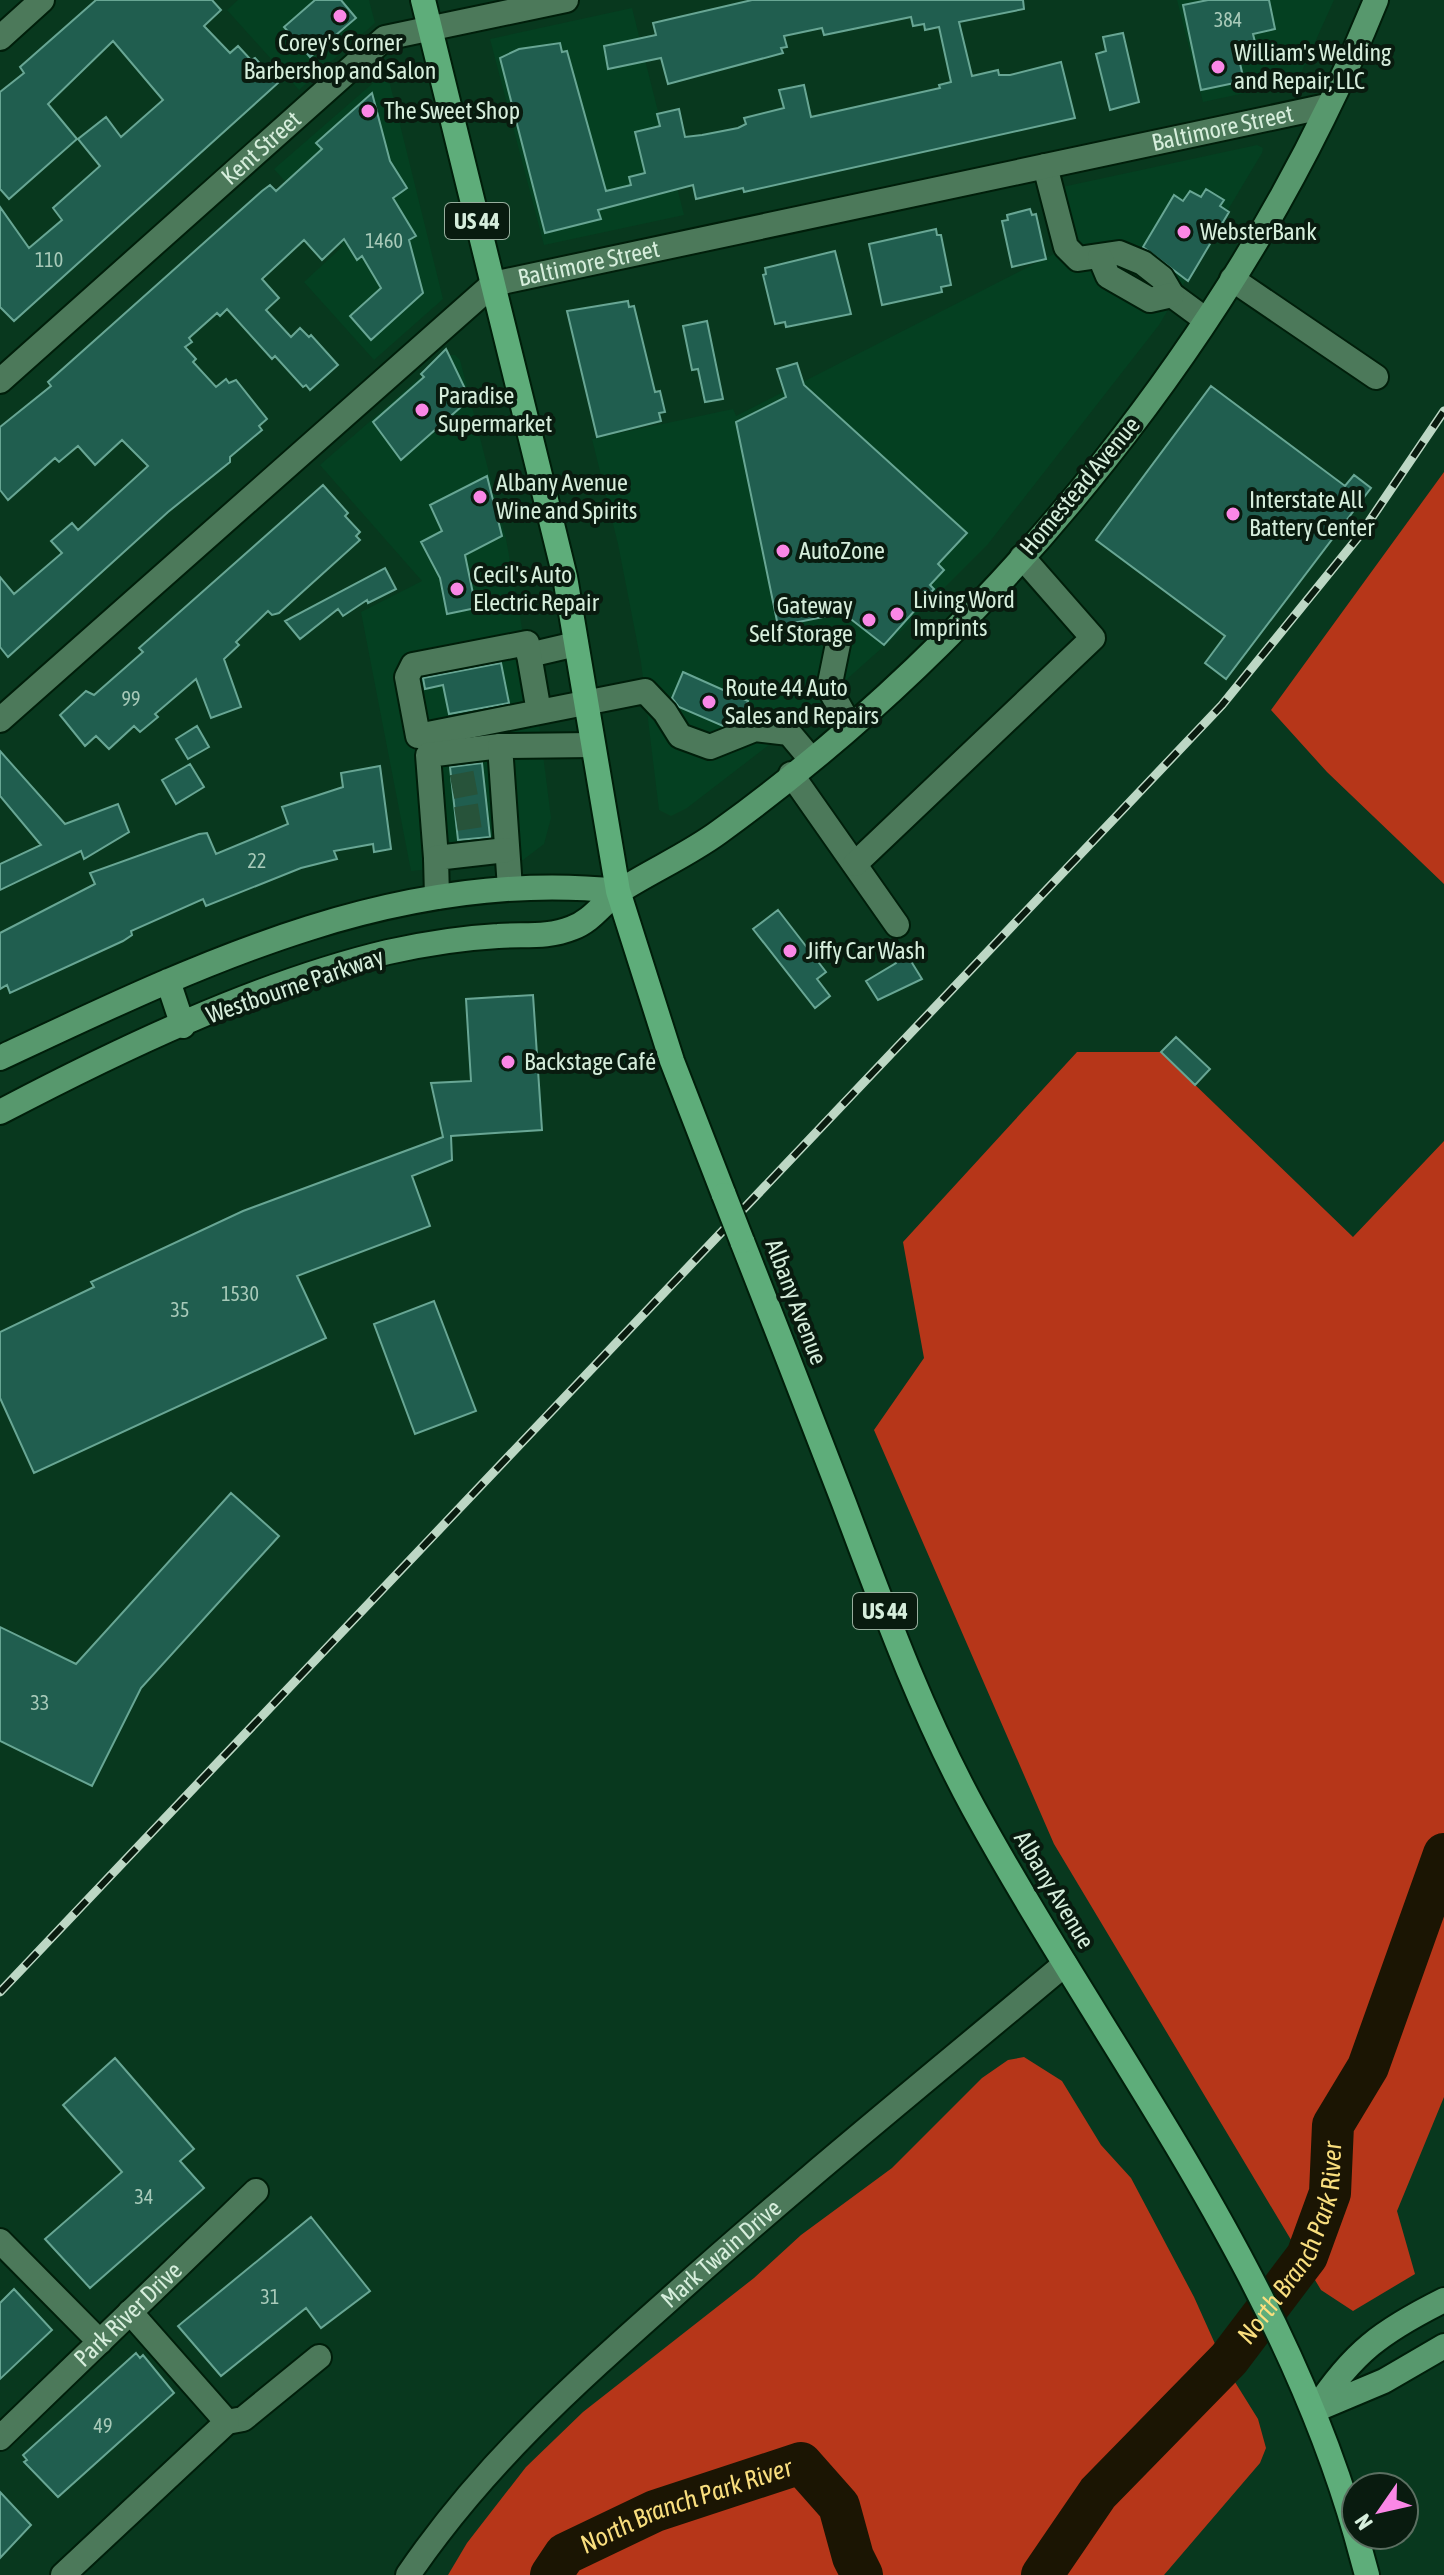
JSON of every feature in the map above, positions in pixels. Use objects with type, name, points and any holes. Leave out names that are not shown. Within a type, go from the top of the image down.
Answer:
[{"type":"highway","name":"Albany Avenue","points":[[423,0],[565,577],[618,891],[672,1061],[888,1620],[937,1734],[986,1830],[1249,2268],[1315,2410],[1340,2486]]},
{"type":"highway","name":"Albany Avenue","points":[[1360,2551],[1367,2575]]},
{"type":"main road","name":"Homestead Avenue","points":[[618,891],[719,832],[901,682],[1022,557],[1093,475],[1206,320],[1255,245],[1327,106],[1376,0]]},
{"type":"main road","name":"Westbourne Parkway","points":[[0,1058],[168,981],[339,917],[437,897],[510,888],[562,886],[618,891]]},
{"type":"main road","name":"Westbourne Parkway","points":[[0,1112],[183,1026],[295,980],[387,952],[458,940],[562,932],[590,919],[618,891]]},
{"type":"main road","points":[[168,981],[183,1026]]},
{"type":"main road","points":[[1315,2410],[1340,2371],[1357,2353],[1444,2300]]},
{"type":"main road","points":[[1315,2410],[1384,2381],[1444,2346]]},
{"type":"street","points":[[0,38],[42,0]]},
{"type":"street","name":"Kent Street","points":[[0,381],[385,38],[566,0]]},
{"type":"street","name":"Baltimore Street","points":[[0,720],[465,304],[493,284],[1327,106]]},
{"type":"street","points":[[1045,166],[1066,247],[1078,259],[1100,257],[1108,276],[1150,300],[1172,295],[1206,320]]},
{"type":"street","points":[[1232,279],[1376,377]]},
{"type":"street","points":[[855,864],[1093,638],[1022,557]]},
{"type":"street","points":[[539,712],[527,643],[413,665],[407,677],[418,736],[645,691],[665,712],[680,736],[710,747],[755,729],[789,733],[801,766],[855,864],[897,925]]},
{"type":"street","points":[[529,655],[576,644]]},
{"type":"street","points":[[838,644],[829,688],[850,726]]},
{"type":"street","points":[[437,897],[436,858],[444,821],[441,789],[428,755],[500,746],[592,745]]},
{"type":"street","points":[[500,746],[493,779],[510,888]]},
{"type":"street","points":[[436,858],[506,850]]},
{"type":"street","name":"Mark Twain Drive","points":[[408,2575],[490,2467],[585,2375],[722,2253],[1065,1964]]},
{"type":"street","name":"Park River Drive","points":[[0,2438],[256,2191]]},
{"type":"street","points":[[0,2241],[100,2342]]},
{"type":"street","points":[[130,2312],[227,2422]]},
{"type":"street","points":[[63,2575],[227,2422],[243,2419],[319,2357]]},
{"type":"shaded area","points":[[238,0],[369,0],[375,23],[299,90],[227,10]]},
{"type":"shaded area","points":[[1177,0],[1334,0],[1297,82],[1203,102]]},
{"type":"shaded area","points":[[632,8],[684,215],[544,245],[490,39]]},
{"type":"shaded area","points":[[380,77],[390,84],[443,299],[374,360],[304,282],[343,246],[274,169]]},
{"type":"shaded area","points":[[1257,145],[1263,148],[1262,153],[1159,325],[988,544],[902,630],[800,721],[687,808],[671,816],[659,810],[641,662],[618,544],[592,439],[733,409],[736,416],[1054,254],[1039,192]]},
{"type":"shaded area","points":[[446,355],[455,355],[460,360],[506,539],[539,723],[551,818],[544,844],[523,860],[411,871],[361,612],[422,581],[320,465]]},
{"type":"shaded area","points":[[1444,472],[1444,884],[1327,772],[1271,710]]},
{"type":"shaded area","points":[[1077,1052],[1161,1052],[1353,1237],[1444,1141],[1444,2097],[1397,2211],[1415,2274],[1353,2311],[1321,2290],[1054,1844],[874,1430],[924,1358],[903,1242]]},
{"type":"shaded area","points":[[1024,2057],[1062,2081],[1101,2145],[1131,2178],[1194,2297],[1225,2366],[1258,2419],[1266,2448],[1260,2463],[1164,2575],[448,2575],[467,2543],[526,2467],[583,2412],[754,2278],[801,2235],[892,2168],[982,2078],[1008,2060]]},
{"type":"building","points":[[96,0],[212,0],[221,10],[204,26],[230,53],[238,46],[251,60],[255,58],[278,83],[14,321],[0,307],[0,207],[29,248],[62,220],[53,208],[100,166],[78,139],[106,117],[121,137],[163,100],[113,41],[48,104],[77,139],[9,199],[0,189],[0,92],[24,73],[20,67]]},
{"type":"building","points":[[315,0],[341,0],[356,18],[310,57],[284,27]]},
{"type":"building","points":[[752,0],[1023,0],[1024,9],[959,22],[972,76],[998,70],[999,75],[1010,75],[1061,62],[1075,118],[744,192],[743,188],[696,199],[693,185],[598,210],[601,219],[545,233],[500,58],[519,49],[560,43],[562,52],[567,51],[606,191],[631,185],[629,177],[645,173],[635,132],[660,126],[657,114],[679,109],[685,137],[738,128],[746,124],[744,118],[784,108],[779,90],[804,85],[811,117],[940,88],[939,85],[951,82],[939,27],[925,30],[924,24],[913,26],[911,17],[824,35],[822,28],[784,36],[787,47],[781,48],[783,53],[668,84],[661,58],[608,69],[604,46],[656,35],[653,23]]},
{"type":"building","points":[[1208,0],[1269,0],[1275,29],[1253,34],[1255,42],[1236,46],[1244,81],[1201,90],[1183,5]]},
{"type":"building","points":[[1123,33],[1139,102],[1110,110],[1096,54],[1106,51],[1103,37]]},
{"type":"building","points":[[372,93],[390,161],[407,188],[393,198],[416,236],[409,240],[423,293],[371,340],[350,316],[381,288],[362,256],[357,260],[344,239],[322,260],[304,240],[262,279],[279,298],[266,310],[291,337],[300,328],[309,337],[311,335],[338,365],[310,390],[306,385],[303,387],[275,356],[272,359],[227,309],[220,316],[217,313],[189,338],[192,342],[185,347],[196,359],[193,362],[216,387],[226,379],[229,383],[236,380],[267,419],[259,426],[262,430],[230,457],[230,462],[168,512],[8,657],[0,647],[0,577],[14,594],[62,553],[51,541],[72,523],[78,530],[148,466],[122,440],[95,465],[78,446],[59,462],[55,458],[8,500],[0,490],[0,427],[51,386],[48,382],[262,191],[270,185],[276,191],[322,149],[316,143]]},
{"type":"building","name":"WebsterBank","points":[[1206,189],[1224,200],[1220,206],[1229,212],[1188,281],[1143,247],[1174,195],[1183,201],[1190,191],[1201,197]]},
{"type":"building","points":[[1030,209],[1032,215],[1036,214],[1046,259],[1012,267],[1002,221],[1008,220],[1007,215]]},
{"type":"building","points":[[936,229],[937,235],[941,235],[951,285],[941,287],[942,292],[882,305],[869,244]]},
{"type":"building","points":[[835,251],[851,314],[786,327],[785,322],[775,324],[763,275],[766,274],[765,268]]},
{"type":"building","points":[[628,301],[629,307],[634,306],[655,392],[660,391],[665,412],[659,413],[661,421],[597,437],[567,311]]},
{"type":"building","points":[[707,321],[723,399],[705,402],[698,369],[692,370],[683,326]]},
{"type":"building","name":"Paradise Supermarket","points":[[446,349],[470,399],[401,460],[373,422],[424,377],[421,374]]},
{"type":"building","points":[[797,363],[804,385],[967,533],[938,564],[944,570],[930,585],[934,589],[884,645],[843,613],[778,626],[736,422],[786,397],[777,369]]},
{"type":"building","name":"Interstate All Battery Center","points":[[1211,386],[1345,486],[1354,475],[1371,488],[1226,679],[1205,663],[1225,636],[1096,540]]},
{"type":"building","points":[[487,476],[502,536],[465,555],[476,608],[447,614],[440,578],[421,542],[442,531],[430,505]]},
{"type":"building","points":[[323,485],[348,513],[345,516],[360,532],[356,536],[360,540],[279,613],[272,615],[268,611],[236,642],[239,645],[224,659],[241,707],[211,718],[196,679],[155,714],[158,717],[140,732],[134,726],[109,749],[96,736],[85,746],[60,715],[86,691],[94,695],[143,652],[139,648]]},
{"type":"building","points":[[385,568],[396,589],[368,603],[367,600],[343,616],[338,609],[300,639],[285,621]]},
{"type":"building","points":[[501,663],[509,703],[449,714],[443,685],[425,689],[423,678]]},
{"type":"building","name":"Route 44 Auto Sales and Repairs","points":[[683,672],[748,701],[740,719],[723,726],[679,707],[672,698]]},
{"type":"building","points":[[197,726],[209,747],[188,759],[176,739]]},
{"type":"building","points":[[0,751],[65,824],[118,804],[129,832],[84,859],[81,851],[0,890],[0,864],[41,845],[0,796]]},
{"type":"building","points":[[482,763],[490,837],[458,840],[450,767]]},
{"type":"building","points":[[190,764],[204,787],[176,804],[162,780]]},
{"type":"building","points":[[380,766],[391,849],[374,852],[373,844],[334,851],[337,859],[301,868],[206,906],[203,899],[131,931],[132,935],[123,941],[10,993],[7,985],[0,989],[0,933],[95,884],[90,873],[199,834],[207,833],[216,854],[288,824],[282,807],[343,787],[341,773]]},
{"type":"building","name":"Jiffy Car Wash","points":[[778,910],[826,972],[817,979],[830,996],[815,1008],[753,929]]},
{"type":"building","points":[[901,945],[922,979],[878,1000],[866,981],[896,963]]},
{"type":"building","points":[[533,995],[542,1130],[451,1136],[452,1160],[412,1176],[430,1226],[297,1276],[326,1338],[34,1473],[0,1398],[0,1332],[94,1287],[91,1282],[243,1211],[443,1137],[431,1083],[471,1081],[466,999]]},
{"type":"building","points":[[1176,1037],[1210,1069],[1195,1085],[1161,1052]]},
{"type":"building","points":[[434,1301],[476,1411],[415,1434],[374,1324]]},
{"type":"building","points":[[231,1493],[279,1536],[141,1688],[92,1786],[0,1741],[0,1627],[76,1664]]},
{"type":"building","points":[[115,2058],[194,2149],[180,2161],[204,2188],[90,2288],[45,2239],[122,2172],[63,2105]]},
{"type":"building","points":[[311,2217],[370,2291],[321,2328],[306,2308],[221,2376],[178,2326]]},
{"type":"building","points":[[14,2289],[52,2330],[0,2379],[0,2303]]},
{"type":"building","points":[[136,2353],[140,2358],[143,2355],[174,2393],[58,2497],[24,2462],[27,2460],[23,2455]]},
{"type":"building","points":[[0,2492],[31,2525],[0,2558]]},
{"type":"waterway","name":"North Branch Park River","points":[[1042,2575],[1098,2493],[1229,2359],[1307,2256],[1330,2193],[1333,2125],[1368,2067],[1444,1854]]},
{"type":"waterway","name":"North Branch Park River","points":[[551,2575],[565,2554],[655,2511],[801,2463],[839,2506],[853,2557],[862,2575]]},
{"type":"tunnel","points":[[452,787],[484,781]]},
{"type":"tunnel","points":[[456,819],[488,814]]},
{"type":"railway","points":[[0,1992],[1222,705],[1360,535],[1444,411]]},
{"type":"place","name":"Corey's Corner Barbershop and Salon","points":[[340,16]]},
{"type":"place","name":"William's Welding and Repair, LLC","points":[[1218,67]]},
{"type":"place","name":"The Sweet Shop","points":[[368,111]]},
{"type":"place","name":"WebsterBank","points":[[1184,232]]},
{"type":"place","name":"Paradise Supermarket","points":[[422,410]]},
{"type":"place","name":"Albany Avenue Wine and Spirits","points":[[480,497]]},
{"type":"place","name":"Interstate All Battery Center","points":[[1233,514]]},
{"type":"place","name":"AutoZone","points":[[783,551]]},
{"type":"place","name":"Cecil's Auto Electric Repair","points":[[457,589]]},
{"type":"place","name":"Living Word Imprints","points":[[897,614]]},
{"type":"place","name":"Gateway Self Storage","points":[[869,620]]},
{"type":"place","name":"Route 44 Auto Sales and Repairs","points":[[709,702]]},
{"type":"place","name":"Jiffy Car Wash","points":[[790,951]]},
{"type":"place","name":"Backstage Café","points":[[508,1062]]}]
